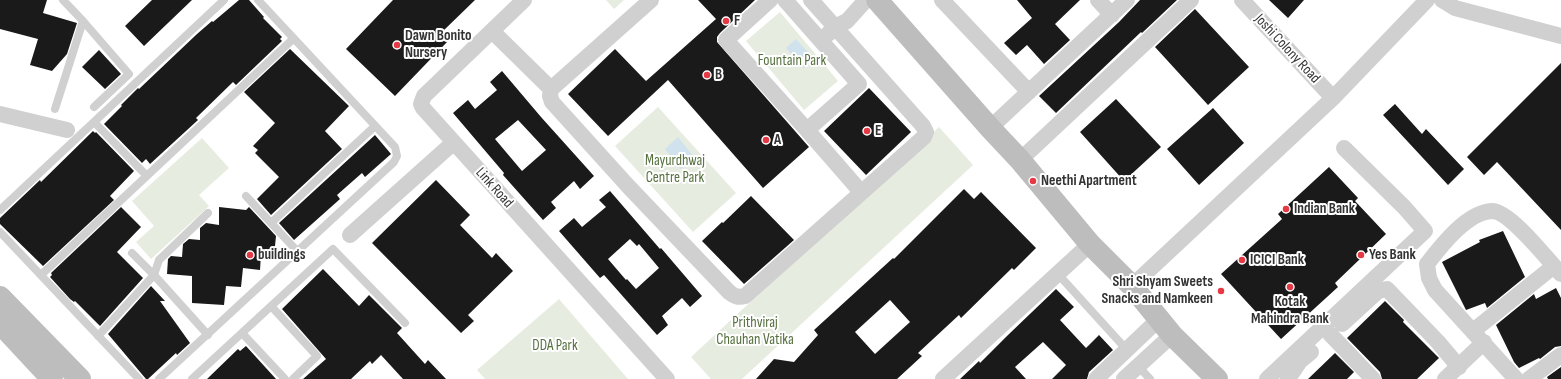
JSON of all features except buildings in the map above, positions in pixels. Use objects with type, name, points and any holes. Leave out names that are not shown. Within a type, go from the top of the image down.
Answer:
[{"type":"street","name":"Link Road","points":[[524,0],[424,96],[422,100],[423,108],[667,379]]},
{"type":"street","points":[[651,0],[551,89],[550,96],[552,102],[634,191],[729,292],[735,296],[745,296],[924,137],[926,132],[923,126],[811,0]]},
{"type":"street","points":[[770,0],[726,40],[861,192]]},
{"type":"street","points":[[785,0],[859,84],[807,130]]},
{"type":"street","points":[[821,42],[835,27],[847,21],[866,0]]},
{"type":"street","points":[[877,0],[1020,160],[1090,244],[1132,286],[1166,327],[1217,379]]},
{"type":"street","points":[[942,0],[1029,92]]},
{"type":"street","points":[[1098,0],[1112,14]]},
{"type":"street","points":[[990,128],[1127,0]]},
{"type":"street","points":[[1020,160],[1191,0]]},
{"type":"street","name":"Joshi Colony Road","points":[[1242,0],[1333,98]]},
{"type":"street","points":[[1132,286],[1333,98],[1427,0]]},
{"type":"street","points":[[1442,0],[1455,8],[1561,36]]},
{"type":"street","points":[[492,31],[551,89]]},
{"type":"street","points":[[0,114],[67,130]]},
{"type":"street","points":[[350,236],[453,143]]},
{"type":"street","points":[[1267,379],[1425,231],[1404,207],[1344,148]]},
{"type":"street","points":[[1445,379],[1459,366],[1478,337],[1557,270],[1508,218],[1493,211],[1471,217],[1435,253],[1427,264],[1429,278],[1435,290],[1478,337],[1516,379]]},
{"type":"street","points":[[943,379],[1090,244]]},
{"type":"street","points":[[1288,379],[1300,361],[1378,292],[1387,289],[1459,366]]},
{"type":"street","points":[[0,297],[80,379]]},
{"type":"street","points":[[0,323],[52,379]]},
{"type":"street","points":[[1096,379],[1127,350],[1166,327]]},
{"type":"street","points":[[1124,379],[1138,366],[1166,327]]},
{"type":"street","points":[[1330,334],[1373,379]]},
{"type":"street","points":[[1529,379],[1561,355]]},
{"type":"lane","points":[[63,0],[129,74],[94,107]]},
{"type":"lane","points":[[0,210],[224,0]]},
{"type":"lane","points":[[159,379],[298,252],[394,162],[397,156],[395,147],[258,0]]},
{"type":"lane","points":[[56,109],[83,21]]},
{"type":"lane","points":[[41,275],[293,39]]},
{"type":"lane","points":[[94,122],[147,176]]},
{"type":"lane","points":[[271,223],[375,126]]},
{"type":"lane","points":[[246,196],[298,252]]},
{"type":"lane","points":[[98,336],[154,275],[160,260],[208,213]]},
{"type":"lane","points":[[0,232],[139,379]]},
{"type":"lane","points":[[192,379],[333,249],[405,323]]},
{"type":"lane","points":[[132,254],[154,275],[208,335]]},
{"type":"lane","points":[[1057,273],[1127,350]]},
{"type":"lane","points":[[271,306],[317,356],[293,379]]},
{"type":"lane","points":[[242,333],[285,379]]},
{"type":"lane","points":[[1138,366],[1150,379]]},
{"type":"green space","points":[[606,0],[624,0],[614,9]]},
{"type":"green space","name":"Fountain Park","points":[[780,12],[838,81],[804,110],[746,41]]},
{"type":"green space","name":"Mayurdhwaj Centre Park","points":[[658,107],[736,193],[693,232],[615,146]]},
{"type":"green space","name":"Prithviraj Chauhan Vatika","points":[[939,127],[973,165],[742,379],[711,379],[691,357]]},
{"type":"green space","points":[[202,138],[229,168],[199,195],[209,206],[151,259],[136,242],[154,226],[132,201]]},
{"type":"green space","name":"DDA Park","points":[[559,299],[628,379],[485,379],[477,370]]},
{"type":"water","points":[[796,39],[814,59],[804,68],[786,48]]},
{"type":"water","points":[[678,137],[694,157],[681,169],[665,149]]},
{"type":"place","name":"F","points":[[726,21]]},
{"type":"place","name":"Dawn Bonito Nursery","points":[[397,45]]},
{"type":"place","name":"B","points":[[707,75]]},
{"type":"place","name":"E","points":[[867,131]]},
{"type":"place","name":"A","points":[[766,140]]},
{"type":"place","name":"Neethi Apartment","points":[[1033,181]]},
{"type":"place","name":"Indian Bank","points":[[1286,209]]},
{"type":"place","name":"buildings","points":[[250,255]]},
{"type":"place","name":"Yes Bank","points":[[1361,255]]},
{"type":"place","name":"ICICI Bank","points":[[1242,260]]},
{"type":"place","name":"Kotak Mahindra Bank","points":[[1290,287]]},
{"type":"place","name":"Shri Shyam Sweets Snacks and Namkeen","points":[[1221,291]]}]
